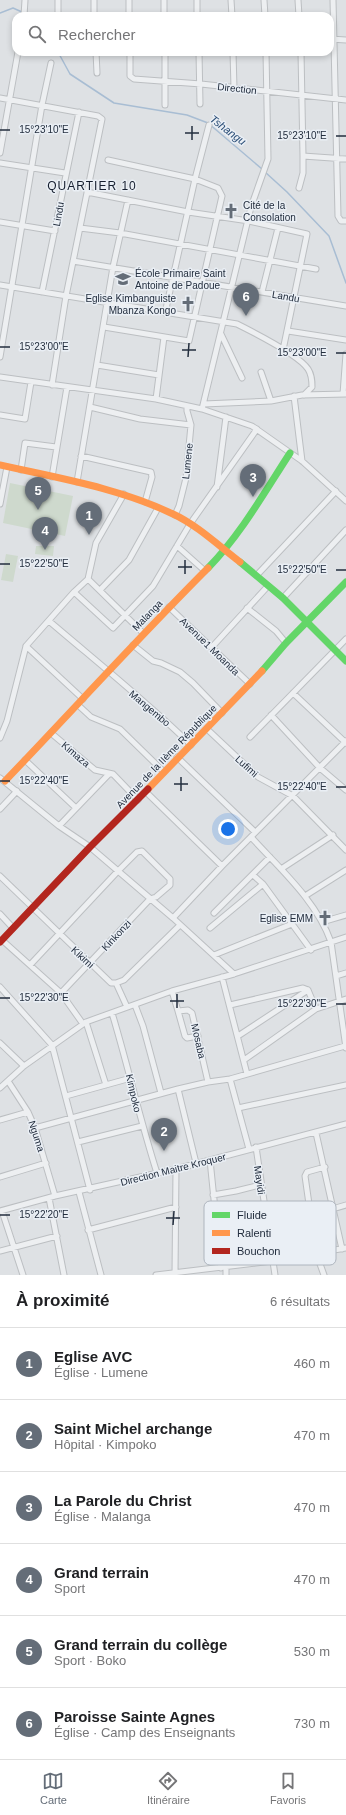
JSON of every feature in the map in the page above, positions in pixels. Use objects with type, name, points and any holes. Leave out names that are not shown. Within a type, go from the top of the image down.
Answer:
[{"type":"street","points":[[24,12],[25,0]]},
{"type":"street","points":[[58,0],[58,12]]},
{"type":"street","points":[[94,0],[94,12]]},
{"type":"street","points":[[129,0],[129,12]]},
{"type":"street","points":[[164,0],[164,12]]},
{"type":"street","points":[[197,0],[197,12]]},
{"type":"street","points":[[231,0],[232,12]]},
{"type":"street","points":[[264,0],[265,12]]},
{"type":"street","points":[[298,0],[299,12]]},
{"type":"street","points":[[333,0],[333,12]]},
{"type":"street","points":[[334,39],[346,40]]},
{"type":"street","points":[[0,153],[17,56]]},
{"type":"street","points":[[96,56],[97,73]]},
{"type":"street","name":"Direction","points":[[130,56],[131,74],[132,78],[134,79],[201,84],[346,100]]},
{"type":"street","points":[[164,56],[166,81],[165,105]]},
{"type":"street","points":[[199,56],[201,84],[200,104]]},
{"type":"street","points":[[233,56],[234,88]]},
{"type":"street","points":[[202,409],[249,221],[251,207],[268,158],[266,56]]},
{"type":"street","points":[[299,188],[303,173],[303,95],[301,56]]},
{"type":"street","points":[[333,56],[339,219],[346,221]]},
{"type":"street","points":[[0,357],[42,105],[51,63]]},
{"type":"street","points":[[0,98],[79,112],[98,116],[102,119],[66,296],[52,385]]},
{"type":"street","name":"Lindu","points":[[42,292],[65,173],[79,112]]},
{"type":"street","points":[[165,313],[195,179],[209,126]]},
{"type":"street","points":[[303,156],[346,159]]},
{"type":"street","points":[[104,327],[189,341],[193,317],[222,196],[218,188],[195,179],[108,160]]},
{"type":"street","points":[[0,163],[65,173]]},
{"type":"street","points":[[87,192],[188,212],[249,221],[304,232],[307,234],[283,350]]},
{"type":"street","points":[[77,482],[113,267],[128,200]]},
{"type":"street","points":[[0,222],[55,231]]},
{"type":"street","points":[[80,228],[120,233],[316,269]]},
{"type":"street","points":[[262,292],[271,261],[278,228]]},
{"type":"street","name":"Landu","points":[[73,261],[346,306]]},
{"type":"street","points":[[0,285],[108,304],[237,324],[283,350],[308,368],[312,378],[312,387],[304,395]]},
{"type":"street","points":[[288,331],[346,340]]},
{"type":"street","points":[[221,334],[242,378]]},
{"type":"street","points":[[156,399],[164,337]]},
{"type":"street","points":[[204,404],[271,401],[304,395],[344,394],[346,354]]},
{"type":"street","points":[[97,365],[159,375]]},
{"type":"street","points":[[261,372],[271,401]]},
{"type":"street","points":[[0,377],[156,399],[202,409],[252,426],[302,462],[346,501]]},
{"type":"street","points":[[0,415],[21,419],[25,418],[31,382]]},
{"type":"street","points":[[52,477],[67,387]]},
{"type":"street","points":[[294,396],[302,462]]},
{"type":"street","name":"Lumene","points":[[175,515],[179,506],[186,478],[191,425],[187,411],[188,406]]},
{"type":"street","points":[[90,407],[140,419],[191,425]]},
{"type":"street","points":[[217,488],[226,417]]},
{"type":"street","name":"Malanga","points":[[74,592],[112,628],[153,586],[190,524],[257,430]]},
{"type":"street","points":[[21,470],[25,443],[56,447]]},
{"type":"street","name":"Malanga","points":[[2,779],[25,760],[78,706],[143,633],[225,550],[245,523],[290,453]]},
{"type":"street","points":[[81,456],[151,472],[152,477],[145,502]]},
{"type":"street","points":[[0,504],[3,466],[124,494],[175,515],[190,524],[257,575],[283,598],[346,661]]},
{"type":"street","points":[[257,575],[336,491]]},
{"type":"street","points":[[0,738],[7,721],[26,646],[50,621],[74,592],[88,579],[96,543],[124,494]]},
{"type":"street","points":[[100,590],[129,560],[158,508]]},
{"type":"street","points":[[283,598],[346,530]]},
{"type":"street","points":[[177,546],[205,571]]},
{"type":"street","points":[[88,579],[143,633]]},
{"type":"street","name":"Avenue de la IIème République","points":[[1,941],[90,847],[207,729],[250,684],[286,643],[346,582]]},
{"type":"street","points":[[212,647],[246,608],[268,586]]},
{"type":"street","name":"Avenue1 Moanda","points":[[169,607],[250,684]]},
{"type":"street","points":[[246,608],[276,631],[286,643]]},
{"type":"street","name":"Mangembo","points":[[50,621],[155,711],[191,745]]},
{"type":"street","points":[[250,736],[346,639]]},
{"type":"street","points":[[133,645],[153,661],[180,672],[193,683],[222,713]]},
{"type":"street","points":[[26,646],[84,699]]},
{"type":"street","points":[[173,918],[222,866],[346,742],[293,692]]},
{"type":"street","points":[[78,706],[91,718],[120,729],[164,772]]},
{"type":"street","points":[[271,715],[320,768],[346,790]]},
{"type":"street","name":"Lufimi","points":[[207,729],[258,776],[293,796],[333,835],[346,850]]},
{"type":"street","name":"Kimaza","points":[[51,733],[95,770],[113,774],[138,800]]},
{"type":"street","points":[[178,757],[253,835],[270,857],[305,896],[322,922],[331,942],[346,1049]]},
{"type":"street","points":[[25,760],[76,808]]},
{"type":"street","points":[[59,826],[108,774]]},
{"type":"street","points":[[2,779],[59,826],[90,847],[173,918],[234,974]]},
{"type":"street","points":[[0,808],[2,803],[17,791]]},
{"type":"street","points":[[146,792],[222,866]]},
{"type":"street","points":[[281,869],[333,835]]},
{"type":"street","name":"Kinkonzi","points":[[61,993],[150,899],[156,897],[170,885],[170,879],[139,850],[118,871]]},
{"type":"street","points":[[214,913],[270,857]]},
{"type":"street","points":[[305,896],[346,870]]},
{"type":"street","points":[[30,966],[118,871]]},
{"type":"street","points":[[253,875],[263,884],[311,950]]},
{"type":"street","name":"Kikimi","points":[[0,876],[90,963],[112,983],[116,983]]},
{"type":"street","points":[[210,928],[263,884]]},
{"type":"street","points":[[0,914],[13,928]]},
{"type":"street","points":[[322,922],[346,915]]},
{"type":"street","points":[[214,955],[292,924]]},
{"type":"street","points":[[127,1007],[116,983],[124,980],[180,925]]},
{"type":"street","points":[[0,1088],[24,1066],[85,1023],[172,991],[234,974],[311,950],[346,937]]},
{"type":"street","points":[[1,941],[61,993],[85,1023],[106,1085]]},
{"type":"street","points":[[336,976],[346,973]]},
{"type":"street","points":[[222,977],[247,1074]]},
{"type":"street","points":[[0,987],[52,1045],[90,1190]]},
{"type":"street","points":[[230,1005],[300,988],[308,990]]},
{"type":"street","points":[[308,990],[316,1009]]},
{"type":"street","points":[[238,1036],[308,990]]},
{"type":"street","points":[[172,991],[185,1036],[187,1038],[198,1036]]},
{"type":"street","points":[[244,1060],[316,1009],[346,999]]},
{"type":"street","points":[[135,1005],[142,1020],[161,1094]]},
{"type":"street","name":"Mosaba","points":[[178,1011],[190,1010],[198,1036],[208,1082]]},
{"type":"street","name":"Kimpoko","points":[[112,1013],[131,1078],[135,1101],[142,1126],[157,1173]]},
{"type":"street","points":[[0,1043],[24,1066]]},
{"type":"street","points":[[35,1128],[178,1089],[208,1082],[230,1079],[346,1046]]},
{"type":"street","points":[[66,1096],[131,1078]]},
{"type":"street","points":[[230,1079],[249,1149]]},
{"type":"street","name":"Nguma","points":[[8,1081],[28,1112],[35,1128],[56,1196]]},
{"type":"street","points":[[238,1108],[346,1085]]},
{"type":"street","points":[[178,1089],[196,1163]]},
{"type":"street","points":[[0,1120],[28,1112]]},
{"type":"street","name":"Direction Maitre Kroquer","points":[[1,1211],[56,1196],[90,1190],[176,1169],[346,1124]]},
{"type":"street","points":[[78,1142],[142,1126]]},
{"type":"street","points":[[316,1133],[332,1201]]},
{"type":"street","name":"Mayidi","points":[[256,1147],[263,1201]]},
{"type":"street","points":[[210,1160],[214,1201]]},
{"type":"street","points":[[0,1176],[46,1162]]},
{"type":"street","points":[[310,1201],[305,1174],[325,1167]]},
{"type":"street","points":[[175,1274],[176,1169]]},
{"type":"street","points":[[213,1195],[236,1191],[260,1184]]},
{"type":"street","points":[[78,1192],[101,1275]]},
{"type":"street","points":[[49,1198],[64,1275]]},
{"type":"street","points":[[336,1208],[346,1206]]},
{"type":"street","points":[[88,1230],[176,1207]]},
{"type":"street","points":[[1,1211],[15,1248],[23,1275]]},
{"type":"street","points":[[336,1217],[344,1249]]},
{"type":"street","points":[[0,1251],[57,1236]]},
{"type":"street","points":[[156,1275],[187,1274],[240,1265]]},
{"type":"street","name":"Mayidi","points":[[273,1265],[276,1275]]},
{"type":"street","points":[[320,1265],[324,1275]]},
{"type":"street","points":[[224,1267],[226,1275]]},
{"type":"shaded area","points":[[10,483],[73,496],[65,536],[3,523]]},
{"type":"shaded area","points":[[36,546],[54,546],[53,556],[35,554]]},
{"type":"shaded area","points":[[6,554],[18,556],[13,582],[1,580]]},
{"type":"waterway","name":"Tshangu","points":[[0,13],[13,8],[22,12]]},
{"type":"waterway","name":"Tshangu","points":[[60,56],[70,74],[114,103],[187,115],[208,123],[262,169]]},
{"type":"waterway","name":"Tshangu","points":[[265,172],[287,192],[329,236],[346,283]]},
{"type":"traffic: fast","points":[[208,568],[242,527],[290,453]]},
{"type":"traffic: fast","points":[[240,562],[283,598],[346,661]]},
{"type":"traffic: fast","points":[[262,671],[286,643],[346,582]]},
{"type":"traffic: slow","points":[[0,465],[110,490],[152,505],[191,524],[240,562]]},
{"type":"traffic: slow","points":[[5,781],[131,647],[208,568]]},
{"type":"traffic: slow","points":[[148,789],[262,671]]},
{"type":"traffic: jam","points":[[0,942],[90,847],[148,789]]},
{"type":"place","name":"Cité de la Consolation","points":[[231,211]]},
{"type":"place","name":"École Primaire Saint Antoine de Padoue","points":[[123,279]]},
{"type":"place","name":"Eglise Kimbanguiste Mbanza Kongo","points":[[188,304]]},
{"type":"place","name":"Paroisse Sainte Agnes","points":[[246,316]]},
{"type":"place","name":"La Parole du Christ","points":[[253,497]]},
{"type":"place","name":"Grand terrain du collège","points":[[38,510]]},
{"type":"place","name":"Eglise AVC","points":[[89,535]]},
{"type":"place","name":"Grand terrain","points":[[45,550]]},
{"type":"place","name":"Eglise EMM","points":[[325,918]]},
{"type":"place","name":"Saint Michel archange","points":[[164,1151]]},
{"type":"district","name":"QUARTIER 10","points":[[92,186]]}]
